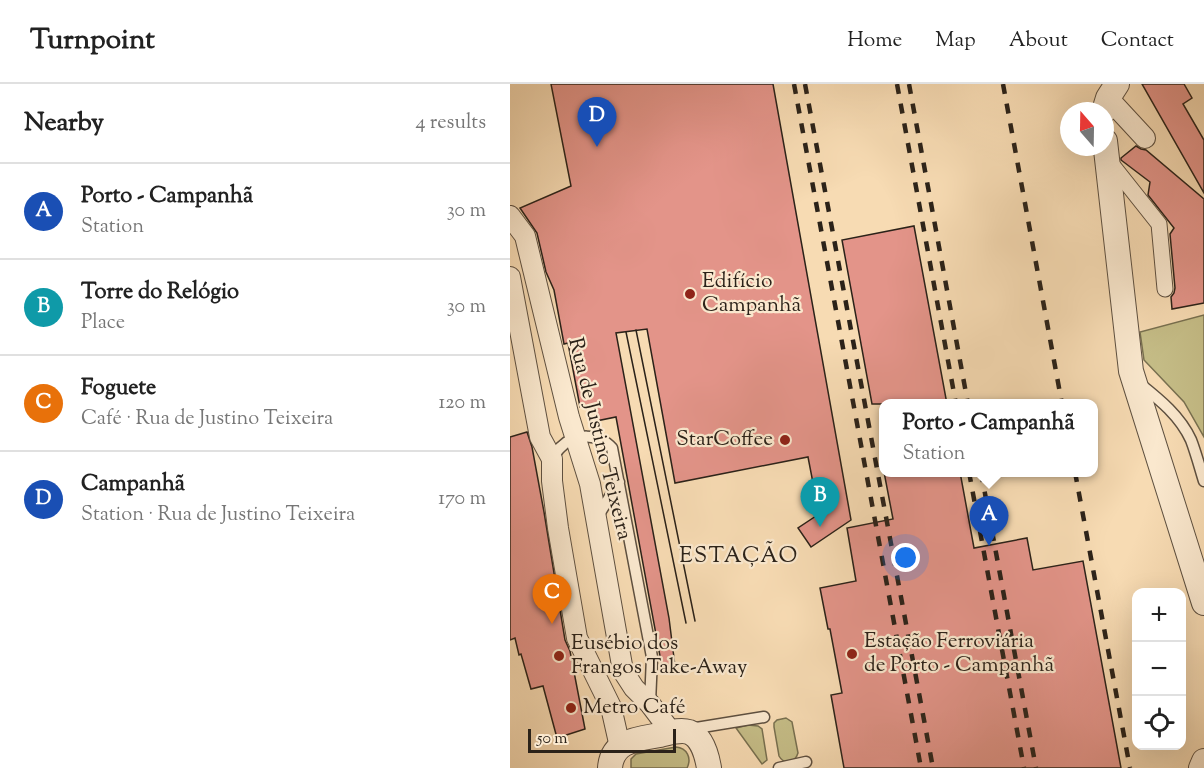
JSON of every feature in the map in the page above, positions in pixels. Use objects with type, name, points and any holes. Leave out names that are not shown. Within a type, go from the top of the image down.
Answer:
[{"type":"street","points":[[1110,98],[1146,138]]},
{"type":"street","points":[[1107,156],[1129,358],[1204,603]]},
{"type":"street","points":[[1110,156],[1159,224],[1165,289]]},
{"type":"street","name":"Rua de Justino Teixeira","points":[[510,216],[525,236],[569,417],[587,474],[623,671],[634,688],[675,732]]},
{"type":"street","points":[[510,277],[540,437],[552,459],[552,481],[558,528],[577,638],[611,706],[620,747]]},
{"type":"street","points":[[610,768],[612,756],[620,747],[634,740],[675,732],[689,732],[698,739],[705,752],[709,768]]},
{"type":"street","points":[[1201,768],[1204,761]]},
{"type":"lane","points":[[1134,380],[1165,404],[1181,423],[1191,441],[1204,481]]},
{"type":"lane","points":[[552,459],[561,447],[576,438],[585,436],[598,438],[612,448],[651,657],[650,704]]},
{"type":"lane","points":[[596,519],[619,482]]},
{"type":"lane","points":[[675,732],[764,717]]},
{"type":"lane","points":[[779,768],[806,762]]},
{"type":"shaded area","points":[[1204,315],[1204,437],[1184,402],[1144,360],[1140,332]]},
{"type":"shaded area","points":[[786,718],[792,722],[798,753],[789,762],[779,756],[774,727],[777,720]]},
{"type":"shaded area","points":[[748,725],[762,729],[767,760],[762,764],[736,728]]},
{"type":"shaded area","points":[[676,747],[688,754],[687,768],[631,768],[631,759],[636,754]]},
{"type":"building","points":[[551,84],[773,84],[851,520],[811,547],[798,528],[819,514],[808,457],[675,483],[647,329],[616,333],[669,618],[675,666],[662,667],[616,417],[596,421],[593,405],[580,407],[568,343],[564,344],[554,290],[546,272],[537,233],[520,208],[571,186]]},
{"type":"building","points":[[1142,84],[1184,84],[1192,98],[1183,104],[1204,140],[1204,193]]},
{"type":"building","points":[[1136,146],[1146,150],[1204,199],[1204,303],[1172,309],[1171,297],[1175,288],[1170,234],[1174,228],[1148,195],[1150,182],[1121,160]]},
{"type":"building","points":[[914,226],[946,399],[879,399],[879,404],[872,404],[842,240]]},
{"type":"building","points":[[527,432],[544,512],[565,640],[570,651],[585,729],[557,738],[543,686],[531,689],[515,638],[510,640],[510,437]]},
{"type":"building","points":[[885,477],[961,477],[974,548],[1027,538],[1033,570],[1083,561],[1121,768],[844,768],[831,695],[842,693],[820,588],[856,581],[847,528],[893,519]]},
{"type":"tram line","points":[[636,330],[695,621]]},
{"type":"tram line","points":[[626,332],[686,623]]},
{"type":"railway","points":[[794,84],[921,768]]},
{"type":"railway","points":[[805,84],[933,768]]},
{"type":"railway","points":[[897,84],[955,399]]},
{"type":"railway","points":[[909,84],[967,399]]},
{"type":"railway","points":[[1003,84],[1061,399]]},
{"type":"railway","points":[[970,477],[1024,768]]},
{"type":"railway","points":[[982,477],[1036,768]]},
{"type":"railway","points":[[1076,477],[1130,768]]},
{"type":"place","name":"Campanhã","points":[[597,147]]},
{"type":"place","name":"Edifício Campanhã","points":[[690,294]]},
{"type":"place","name":"StarCoffee","points":[[785,440]]},
{"type":"place","name":"Torre do Relógio","points":[[820,527]]},
{"type":"place","name":"Porto - Campanhã","points":[[989,546]]},
{"type":"place","name":"Foguete","points":[[552,624]]},
{"type":"place","name":"Estação Ferroviária de Porto - Campanhã","points":[[852,654]]},
{"type":"place","name":"Eusébio dos Frangos Take-Away","points":[[559,656]]},
{"type":"place","name":"Metro Café","points":[[571,708]]},
{"type":"district","name":"ESTAÇÃO","points":[[739,557]]}]
